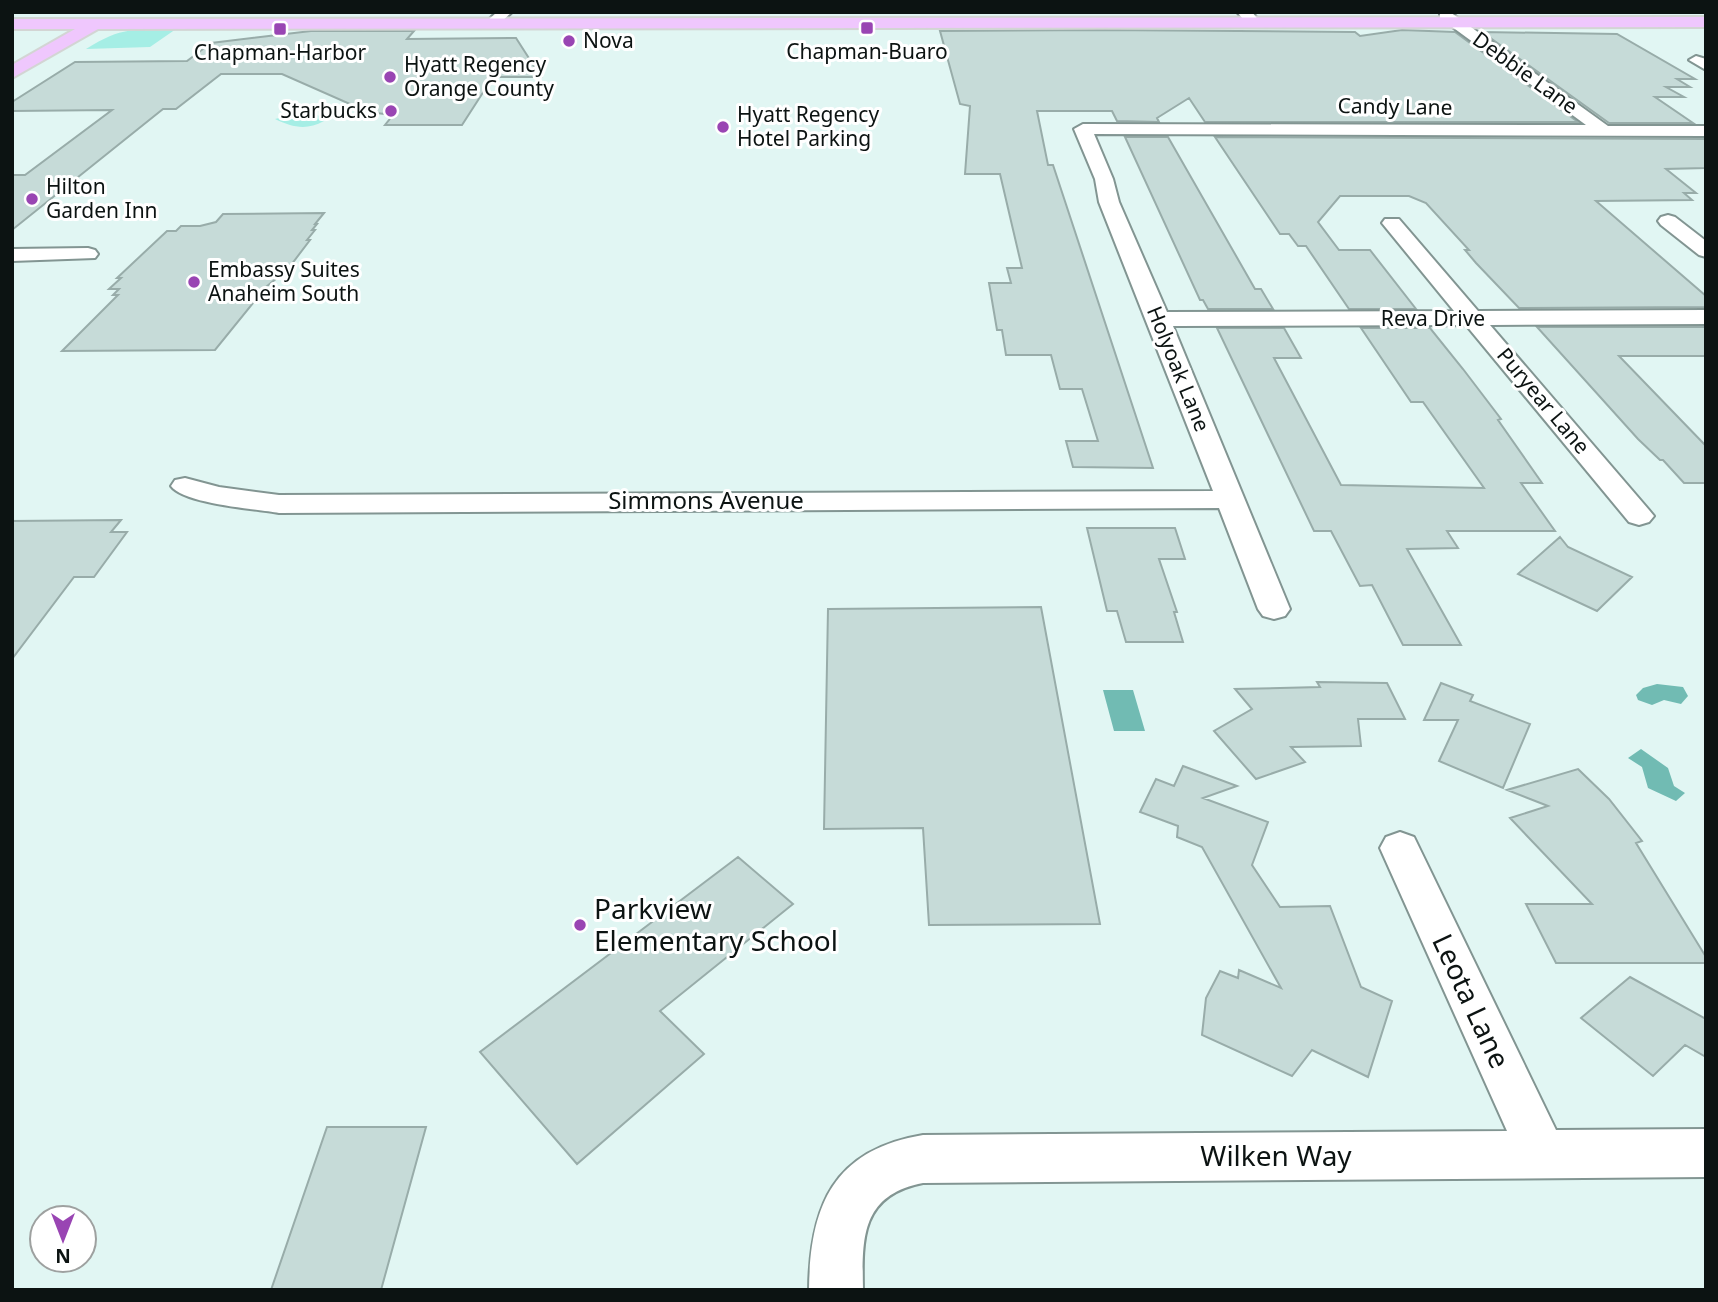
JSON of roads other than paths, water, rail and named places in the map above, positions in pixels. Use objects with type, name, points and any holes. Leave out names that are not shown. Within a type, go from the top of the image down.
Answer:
[{"type":"main road","points":[[1450,19],[1706,15]]},
{"type":"main road","points":[[12,16],[1248,17],[1706,22]]},
{"type":"main road","points":[[12,24],[89,17]]},
{"type":"main road","points":[[30,42],[89,17]]},
{"type":"main road","points":[[12,73],[89,17]]},
{"type":"street","name":"Debbie Lane","points":[[1450,19],[1604,131]]},
{"type":"street","name":"Candy Lane","points":[[1083,129],[1706,131]]},
{"type":"street","name":"Holyoak Lane","points":[[1083,129],[1104,179],[1109,202],[1159,319],[1275,609]]},
{"type":"street","points":[[1668,221],[1706,251]]},
{"type":"street","name":"Puryear Lane","points":[[1392,223],[1639,516]]},
{"type":"street","points":[[12,255],[80,261],[12,268]]},
{"type":"street","name":"Reva Drive","points":[[1159,319],[1706,317]]},
{"type":"street","name":"Simmons Avenue","points":[[185,486],[217,495],[279,504],[1229,499]]},
{"type":"street","name":"Leota Lane","points":[[1400,848],[1542,1154]]},
{"type":"street","name":"Wilken Way","points":[[836,1290],[840,1225],[844,1213],[872,1178],[904,1161],[1706,1153]]},
{"type":"place","name":"Chapman-Buaro","points":[[867,28]]},
{"type":"place","name":"Chapman-Harbor","points":[[280,29]]},
{"type":"place","name":"Nova","points":[[569,41]]},
{"type":"place","name":"Hyatt Regency Orange County","points":[[390,77]]},
{"type":"place","name":"Starbucks","points":[[391,111]]},
{"type":"place","name":"Hyatt Regency Hotel Parking","points":[[723,127]]},
{"type":"place","name":"Hilton Garden Inn","points":[[32,199]]},
{"type":"place","name":"Embassy Suites Anaheim South","points":[[194,282]]},
{"type":"place","name":"Parkview Elementary School","points":[[580,925]]}]
